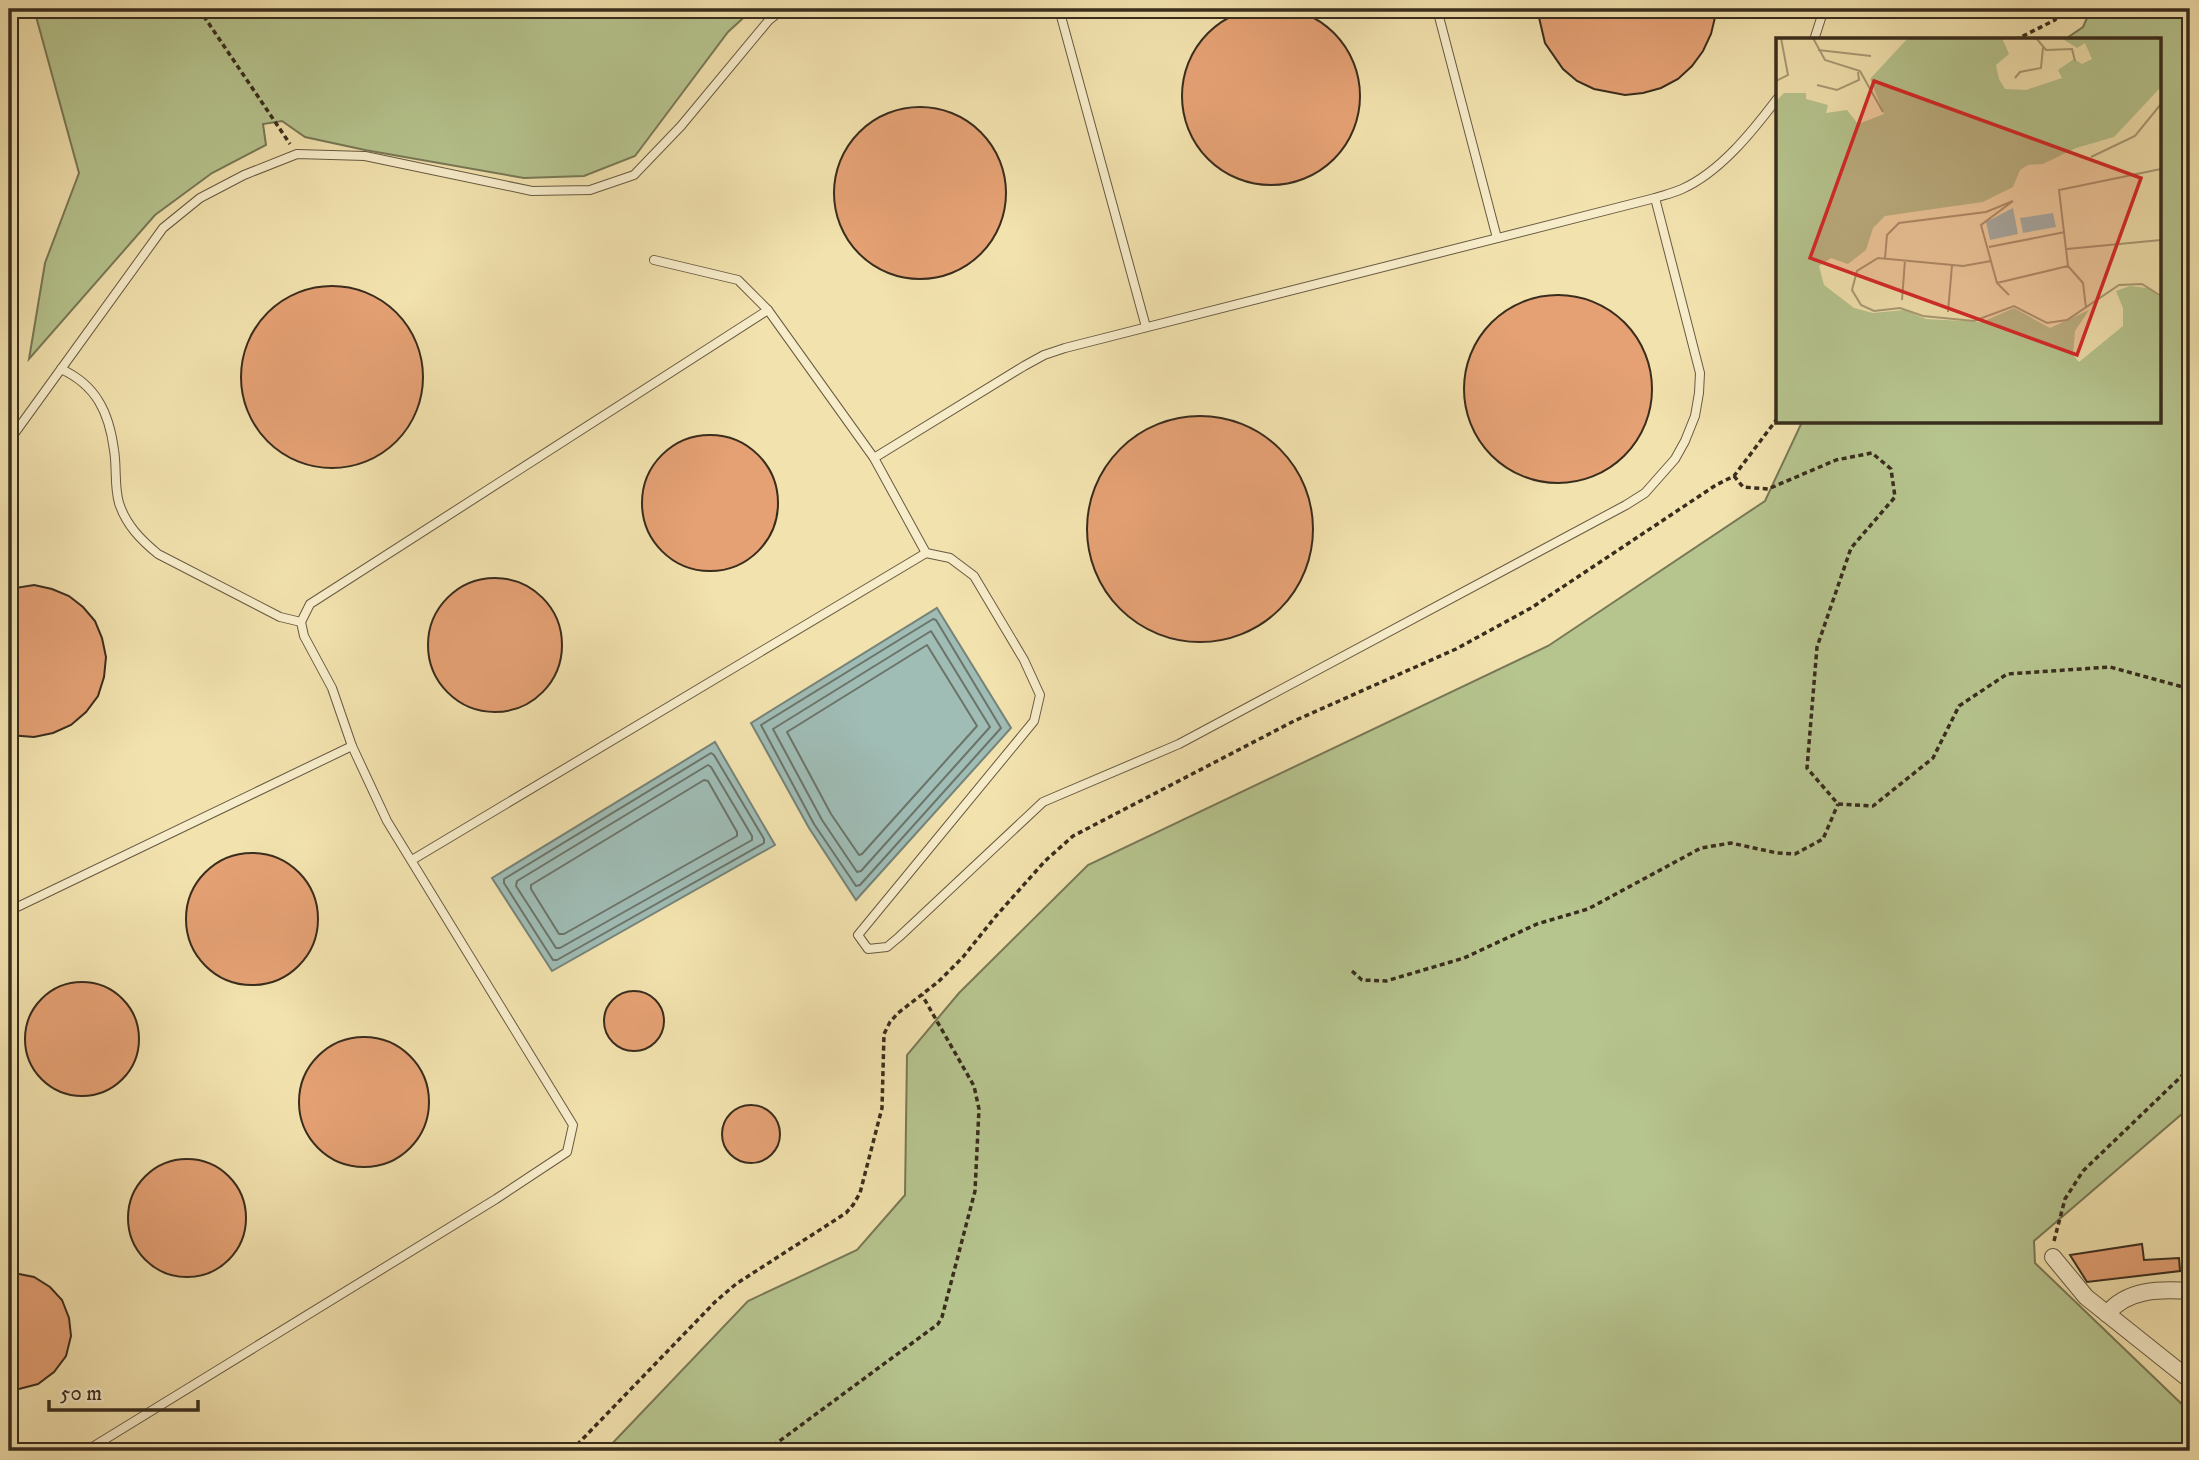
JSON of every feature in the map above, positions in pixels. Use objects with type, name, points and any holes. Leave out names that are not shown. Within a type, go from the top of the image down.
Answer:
[{"type":"street","points":[[2053,1257],[2106,1314],[2190,1380]]},
{"type":"street","points":[[2106,1314],[2121,1300],[2137,1293],[2190,1291]]},
{"type":"lane","points":[[9,441],[163,228],[200,198],[244,175],[297,154],[365,156],[532,191],[590,190],[634,175],[681,126],[769,20],[783,9]]},
{"type":"lane","points":[[1059,9],[1146,327]]},
{"type":"lane","points":[[1437,9],[1497,238]]},
{"type":"lane","points":[[1815,38],[1824,9]]},
{"type":"lane","points":[[874,458],[1044,355],[1656,198],[1682,189],[1711,170],[1746,136],[1776,100]]},
{"type":"lane","points":[[412,860],[926,553],[950,558],[974,576],[1024,660],[1040,695],[1034,721],[858,935],[868,950],[887,947],[1043,802],[1179,744],[1645,493],[1675,459],[1685,441],[1695,416],[1700,373],[1656,198]]},
{"type":"lane","points":[[654,260],[738,280],[768,310],[874,458],[926,553]]},
{"type":"lane","points":[[86,1451],[496,1199],[567,1152],[573,1125],[387,821],[352,746],[332,688],[304,636],[301,622],[310,604],[768,310]]},
{"type":"lane","points":[[61,369],[78,377],[98,399],[114,449],[119,504],[129,524],[143,541],[158,554],[280,617],[301,622]]},
{"type":"lane","points":[[9,911],[352,746]]},
{"type":"path","points":[[199,9],[297,154]]},
{"type":"path","points":[[2019,38],[2055,20],[2060,9]]},
{"type":"path","points":[[571,1451],[716,1301],[736,1284],[846,1213],[853,1205],[860,1193],[882,1108],[884,1034],[898,1013],[938,982],[963,957],[1045,861],[1073,836],[1304,716],[1457,649],[1531,608],[1716,485],[1734,476],[1776,420]]},
{"type":"path","points":[[1734,476],[1743,487],[1768,489],[1836,460],[1872,453],[1891,469],[1895,497],[1851,548],[1817,647],[1807,768],[1838,804],[1873,806],[1933,758],[1959,706],[2007,674],[2110,667],[2190,689]]},
{"type":"path","points":[[1352,971],[1362,980],[1386,981],[1464,958],[1537,924],[1588,909],[1701,848],[1731,843],[1777,853],[1796,854],[1824,839],[1838,804]]},
{"type":"path","points":[[766,1451],[938,1324],[942,1317],[975,1191],[979,1109],[974,1086],[922,995]]},
{"type":"path","points":[[2053,1257],[2053,1246],[2065,1199],[2082,1171],[2190,1068]]},
{"type":"green space","points":[[34,9],[753,9],[728,32],[635,156],[584,176],[524,178],[305,137],[282,121],[263,124],[266,145],[212,173],[155,215],[29,359],[45,263],[79,173]]},
{"type":"green space","points":[[2091,9],[2190,9],[2190,1107],[2034,1241],[2035,1263],[2190,1412],[2190,1451],[605,1451],[748,1301],[857,1250],[905,1195],[907,1055],[959,993],[1088,865],[1548,646],[1765,501],[1801,424],[2160,424],[2160,38],[2067,38],[2083,27]]},
{"type":"water","points":[[937,608],[1011,728],[856,900],[809,828],[751,723]]},
{"type":"water","points":[[715,742],[775,845],[552,971],[492,878]]},
{"type":"building","points":[[1271,7],[1305,14],[1334,33],[1353,62],[1360,96],[1353,130],[1334,159],[1305,178],[1271,185],[1237,178],[1208,159],[1189,130],[1182,96],[1189,62],[1208,33],[1237,14]]},
{"type":"building","points":[[1537,9],[1717,9],[1711,34],[1692,66],[1678,79],[1661,88],[1625,95],[1594,89],[1577,81],[1563,69],[1545,43]]},
{"type":"building","points":[[920,107],[953,113],[981,132],[1000,160],[1006,193],[1000,226],[981,254],[953,273],[920,279],[887,273],[859,254],[840,226],[834,193],[840,160],[859,132],[887,113]]},
{"type":"building","points":[[332,286],[367,293],[383,301],[396,313],[408,326],[416,342],[423,377],[416,412],[408,428],[396,441],[383,453],[367,461],[332,468],[297,461],[281,453],[268,441],[256,428],[248,412],[241,377],[248,342],[256,326],[268,313],[281,301],[297,293]]},
{"type":"building","points":[[1558,295],[1594,302],[1625,322],[1645,353],[1652,389],[1645,425],[1625,456],[1594,476],[1558,483],[1522,476],[1491,456],[1471,425],[1464,389],[1471,353],[1491,322],[1522,302]]},
{"type":"building","points":[[1200,416],[1243,425],[1263,435],[1280,449],[1294,466],[1304,486],[1313,529],[1304,572],[1294,592],[1280,609],[1263,623],[1243,633],[1200,642],[1157,633],[1137,623],[1120,609],[1106,592],[1096,572],[1087,529],[1096,486],[1106,466],[1120,449],[1137,435],[1157,425]]},
{"type":"building","points":[[710,435],[736,441],[758,455],[772,477],[778,503],[772,529],[758,551],[736,565],[710,571],[684,565],[662,551],[648,529],[642,503],[648,477],[662,455],[684,441]]},
{"type":"building","points":[[495,578],[521,583],[542,598],[557,619],[562,645],[557,671],[542,692],[521,707],[495,712],[469,707],[448,692],[433,671],[428,645],[433,619],[448,598],[469,583]]},
{"type":"building","points":[[34,585],[69,596],[95,621],[106,657],[104,677],[98,696],[86,712],[71,725],[34,737],[9,735],[9,589]]},
{"type":"building","points":[[252,853],[277,858],[299,872],[313,894],[318,919],[313,944],[299,966],[277,980],[252,985],[227,980],[205,966],[191,944],[186,919],[191,894],[205,872],[227,858]]},
{"type":"building","points":[[82,982],[104,987],[122,999],[134,1017],[139,1039],[134,1061],[122,1079],[104,1091],[82,1096],[60,1091],[42,1079],[30,1061],[25,1039],[30,1017],[42,999],[60,987]]},
{"type":"building","points":[[634,991],[651,996],[659,1004],[664,1021],[659,1038],[651,1046],[634,1051],[617,1046],[609,1038],[604,1021],[609,1004],[617,996]]},
{"type":"building","points":[[364,1037],[389,1042],[410,1056],[424,1077],[429,1102],[424,1127],[410,1148],[389,1162],[364,1167],[339,1162],[318,1148],[304,1127],[299,1102],[304,1077],[318,1056],[339,1042]]},
{"type":"building","points":[[751,1105],[762,1107],[775,1118],[780,1134],[778,1145],[767,1158],[751,1163],[740,1161],[727,1150],[722,1134],[724,1123],[735,1110]]},
{"type":"building","points":[[187,1159],[210,1163],[229,1176],[242,1195],[246,1218],[242,1241],[229,1260],[210,1273],[187,1277],[164,1273],[145,1260],[132,1241],[128,1218],[132,1195],[145,1176],[164,1163]]},
{"type":"building","points":[[2142,1244],[2144,1260],[2179,1258],[2180,1271],[2087,1282],[2070,1255]]},
{"type":"building","points":[[9,1272],[34,1277],[50,1287],[62,1300],[69,1318],[71,1336],[66,1356],[54,1372],[38,1384],[19,1389],[9,1389]]}]
